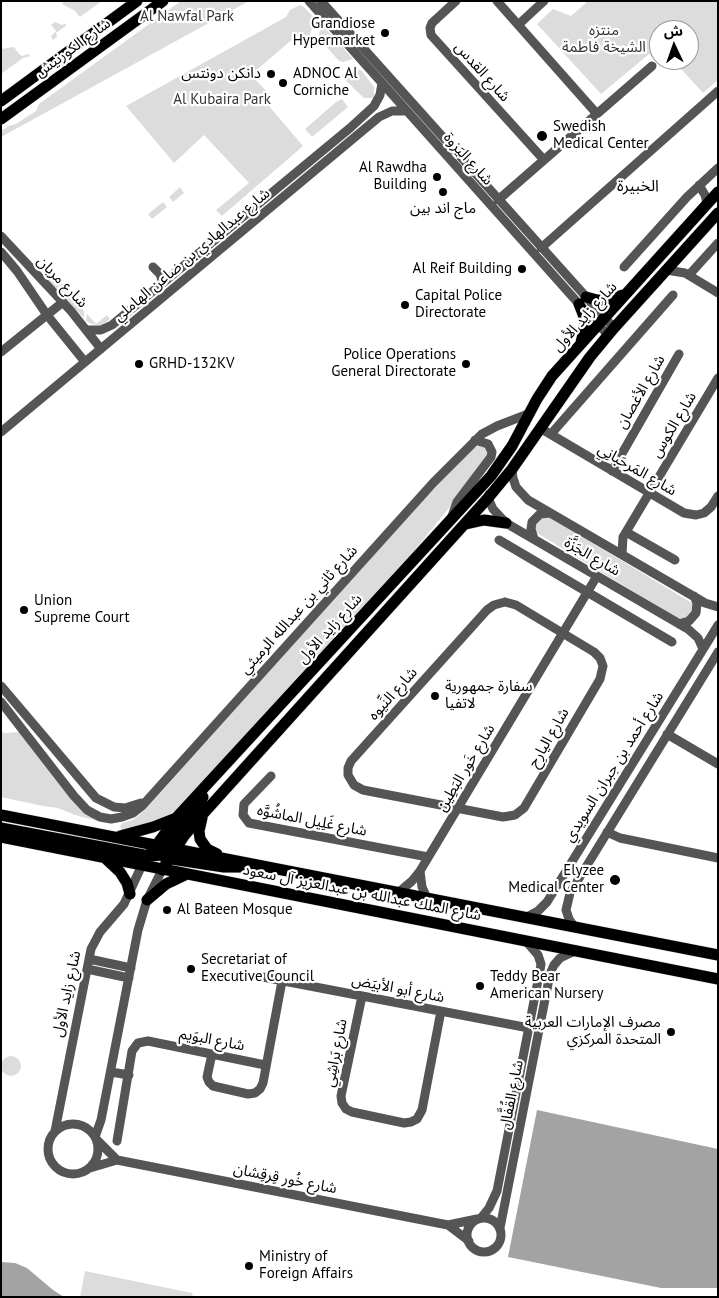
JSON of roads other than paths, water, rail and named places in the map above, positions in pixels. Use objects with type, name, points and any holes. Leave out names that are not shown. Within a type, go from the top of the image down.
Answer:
[{"type":"main road","name":"شارع الكورنيش","points":[[1,107],[5,98],[136,1]]},
{"type":"main road","name":"شارع الكورنيش","points":[[1,120],[163,1]]},
{"type":"main road","name":"شارع زايد الأول","points":[[162,870],[159,854],[177,817],[491,476],[512,446],[528,414],[552,376],[718,192]]},
{"type":"main road","name":"شارع زايد الأول","points":[[159,854],[203,814],[466,524],[512,469],[573,380],[611,331],[718,213]]},
{"type":"main road","points":[[580,346],[585,324],[582,301],[608,300],[627,293]]},
{"type":"main road","points":[[466,524],[484,520],[506,523]]},
{"type":"main road","points":[[159,854],[198,806],[209,784]]},
{"type":"main road","points":[[203,814],[199,831],[202,842],[207,848],[225,859]]},
{"type":"main road","name":"شارع الملك عبدالله بن عبدالعزيز آل سعود","points":[[1,815],[112,837],[159,854]]},
{"type":"main road","points":[[112,837],[153,827],[177,817]]},
{"type":"main road","points":[[1,828],[230,867],[252,864]]},
{"type":"main road","name":"شارع الملك عبدالله بن عبدالعزيز آل سعود","points":[[1,837],[104,857],[159,854],[225,859],[718,955]]},
{"type":"main road","name":"شارع الملك عبدالله بن عبدالعزيز آل سعود","points":[[159,854],[162,870],[718,979]]},
{"type":"main road","points":[[104,857],[120,872],[127,883],[130,894]]},
{"type":"main road","points":[[147,900],[166,884],[188,874]]},
{"type":"main road","points":[[472,942],[484,932]]},
{"type":"street","name":"شارع اليَزوة","points":[[309,1],[498,200],[541,248],[582,301]]},
{"type":"street","name":"شارع اليَزوة","points":[[321,1],[406,110],[611,331]]},
{"type":"street","name":"شارع القدس","points":[[456,1],[432,23],[430,28],[431,35],[544,160]]},
{"type":"street","points":[[497,1],[597,114]]},
{"type":"street","points":[[518,25],[544,1]]},
{"type":"street","points":[[498,200],[649,69]]},
{"type":"street","name":"شارع عبدالهادي بن ضاعن الهاملي","points":[[88,330],[101,330],[112,325],[350,128],[374,106],[380,95],[382,79]]},
{"type":"street","points":[[541,248],[718,91]]},
{"type":"street","name":"شارع عبدالهادي بن ضاعن الهاملي","points":[[1,432],[383,115],[397,110],[406,110]]},
{"type":"street","points":[[350,128],[357,136]]},
{"type":"street","points":[[624,268],[699,185],[718,168]]},
{"type":"street","points":[[699,185],[707,203]]},
{"type":"street","name":"شارع مربان","points":[[1,236],[88,330],[101,349]]},
{"type":"street","points":[[687,274],[718,243]]},
{"type":"street","name":"شارع مربان","points":[[1,252],[17,271],[47,315],[85,362]]},
{"type":"street","points":[[681,254],[687,274]]},
{"type":"street","points":[[154,268],[160,274],[163,283]]},
{"type":"street","points":[[666,270],[687,274],[718,292]]},
{"type":"street","points":[[550,434],[673,296]]},
{"type":"street","points":[[1,352],[63,302]]},
{"type":"street","name":"شارع الأغصان","points":[[612,471],[679,354]]},
{"type":"street","name":"شارع الكوس","points":[[622,554],[625,534],[718,378]]},
{"type":"street","name":"شارع ثاني بن عبدالله الرميثي","points":[[1,702],[74,796],[91,813],[111,819],[133,813],[433,483],[475,440],[491,429],[528,414]]},
{"type":"street","name":"شارع المَرحَبانِي","points":[[540,428],[684,513],[700,514],[708,510],[718,496]]},
{"type":"street","points":[[451,520],[457,502],[491,457],[491,449],[488,444],[475,440]]},
{"type":"street","name":"شارع الجَزَّة","points":[[512,469],[513,478],[520,492],[528,500],[708,605],[718,607]]},
{"type":"street","points":[[488,498],[491,476]]},
{"type":"street","name":"شارع الجَزَّة","points":[[488,498],[495,512],[506,523],[695,634],[703,649]]},
{"type":"street","points":[[534,539],[531,528],[532,522],[540,514],[550,513]]},
{"type":"street","points":[[625,534],[675,560]]},
{"type":"street","name":"شارع الكوس","points":[[608,546],[625,534]]},
{"type":"street","points":[[500,540],[672,642]]},
{"type":"street","name":"شارع خَور البَطِين","points":[[399,892],[420,871],[597,576]]},
{"type":"street","points":[[679,624],[686,623],[694,616],[698,606],[694,596]]},
{"type":"street","name":"شارع النِّيوه","points":[[457,809],[360,789],[349,779],[349,764],[494,605],[505,602],[513,604],[562,634]]},
{"type":"street","name":"شارع أحمد بن جبران السويدي","points":[[527,917],[538,911],[547,902],[718,625]]},
{"type":"street","name":"شارع اليارِح","points":[[457,809],[507,817],[518,813],[526,805],[600,679],[603,670],[602,662],[597,654],[562,634]]},
{"type":"street","name":"شارع أحمد بن جبران السويدي","points":[[574,926],[567,915],[568,897],[717,654]]},
{"type":"street","points":[[1,686],[100,801],[114,807],[131,807],[146,800]]},
{"type":"street","points":[[667,734],[718,764]]},
{"type":"street","name":"شارع غَلِيل الماشُوَّه","points":[[271,776],[244,804],[244,816],[249,823],[428,857]]},
{"type":"street","points":[[74,796],[82,794],[86,787]]},
{"type":"street","points":[[607,832],[620,838],[718,858]]},
{"type":"street","name":"شارع زايد الأول","points":[[55,1131],[89,959],[96,937],[121,909],[159,854]]},
{"type":"street","name":"شارع زايد الأول","points":[[95,1138],[100,1124],[111,1072],[138,930],[147,900],[162,870]]},
{"type":"street","points":[[420,871],[421,883],[428,898]]},
{"type":"street","name":"شارع القُفَّال","points":[[479,1218],[489,1208],[497,1191],[540,973],[541,964],[538,955],[525,941]]},
{"type":"street","name":"شارع القُفَّال","points":[[500,1228],[552,970],[556,962],[563,956],[575,951]]},
{"type":"street","points":[[89,959],[131,968]]},
{"type":"street","points":[[87,969],[129,978]]},
{"type":"street","points":[[540,973],[545,973],[550,978]]},
{"type":"street","name":"شارع أبو الأبيَض","points":[[263,977],[529,1028]]},
{"type":"street","points":[[212,1054],[207,1074],[209,1082],[216,1088],[251,1094],[262,1086],[282,981]]},
{"type":"street","name":"شارع بَراشِي","points":[[362,996],[341,1096],[342,1103],[346,1109],[352,1112],[404,1123],[414,1121],[422,1110],[442,1011]]},
{"type":"street","name":"شارع البوَيم","points":[[117,1141],[132,1058],[140,1046],[154,1043],[265,1065]]},
{"type":"street","points":[[111,1072],[129,1075]]},
{"type":"street","points":[[95,1138],[98,1144],[96,1160],[90,1168],[80,1174],[60,1171],[50,1160],[49,1140],[55,1131],[64,1126],[74,1124],[85,1127],[117,1160]]},
{"type":"street","name":"شارع خُور قِرقِشان","points":[[90,1168],[117,1160],[448,1226],[468,1241]]},
{"type":"street","points":[[479,1218],[490,1219],[498,1224],[500,1228],[500,1242],[490,1251],[478,1250],[468,1241],[468,1228],[479,1218]]},
{"type":"street","name":"شارع خُور قِرقِشان","points":[[448,1226],[479,1218]]},
{"type":"place","name":"Grandiose Hypermarket","points":[[385,33]]},
{"type":"place","name":"دانكن دونتس","points":[[271,74]]},
{"type":"place","name":"ADNOC Al Corniche","points":[[283,83]]},
{"type":"place","name":"Swedish Medical Center","points":[[542,136]]},
{"type":"place","name":"Al Rawdha Building","points":[[437,177]]},
{"type":"place","name":"ماج اند بين","points":[[443,192]]},
{"type":"place","name":"Al Reif Building","points":[[522,269]]},
{"type":"place","name":"Capital Police Directorate","points":[[405,305]]},
{"type":"place","name":"GRHD-132KV","points":[[139,364]]},
{"type":"place","name":"Police Operations General Directorate","points":[[466,364]]},
{"type":"place","name":"Union Supreme Court","points":[[24,610]]},
{"type":"place","name":"سفارة جمهورية لاتفيا","points":[[435,696]]},
{"type":"place","name":"Elyzee Medical Center","points":[[615,880]]},
{"type":"place","name":"Al Bateen Mosque","points":[[167,910]]},
{"type":"place","name":"Secretariat of Executive Council","points":[[191,969]]},
{"type":"place","name":"Teddy Bear American Nursery","points":[[480,986]]},
{"type":"place","name":"مصرف الإمارات العربية المتحدة المركزي","points":[[671,1032]]},
{"type":"place","name":"Ministry of Foreign Affairs","points":[[249,1266]]},
{"type":"district","name":"الخبيرة","points":[[638,186]]},
{"type":"park label","name":"Al Nawfal Park","points":[[187,17]]},
{"type":"park label","name":"منتزه الشيخة فاطمة","points":[[604,40]]},
{"type":"park label","name":"Al Kubaira Park","points":[[222,100]]}]
